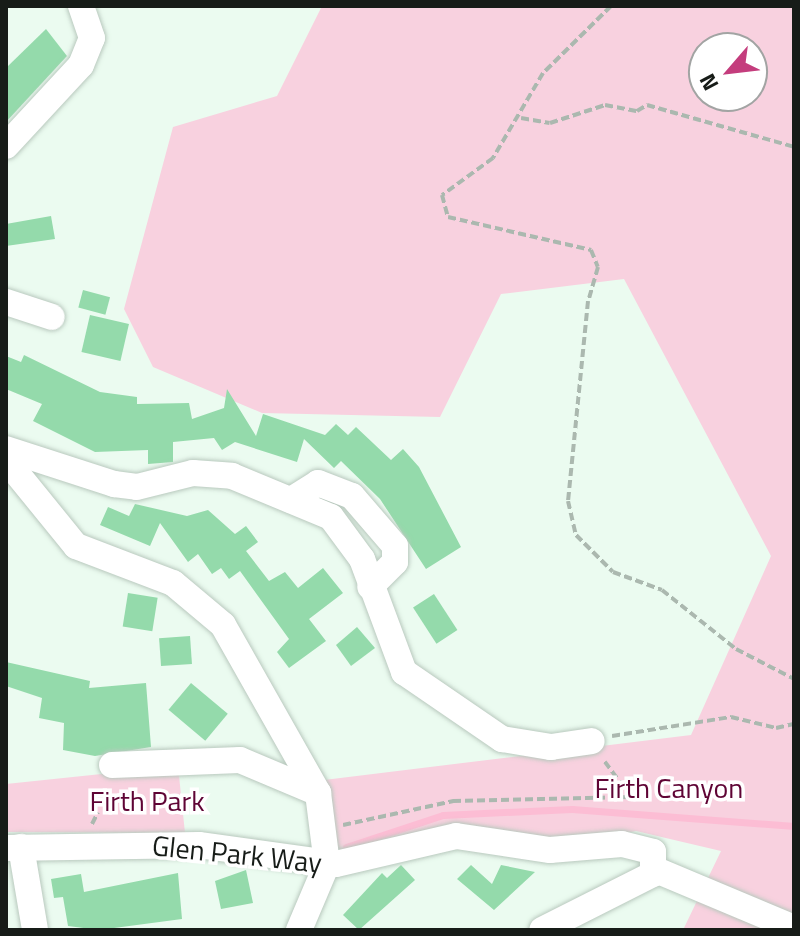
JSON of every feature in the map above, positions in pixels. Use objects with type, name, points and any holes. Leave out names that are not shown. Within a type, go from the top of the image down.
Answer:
[{"type":"street","points":[[6,146],[81,65],[92,38],[81,6]]},
{"type":"street","points":[[6,302],[52,317]]},
{"type":"street","points":[[6,449],[114,484],[206,474],[291,500],[331,517],[362,559],[404,672],[502,739],[551,747],[592,741]]},
{"type":"street","points":[[6,460],[76,546],[173,583],[223,625],[317,812],[327,864],[299,930]]},
{"type":"street","points":[[291,500],[318,483],[352,496],[395,546],[395,562],[370,587]]},
{"type":"street","points":[[112,765],[240,760],[317,812]]},
{"type":"street","name":"Glen Park Way","points":[[13,848],[240,840],[327,864],[456,836],[550,850],[622,844],[789,926]]},
{"type":"street","points":[[13,848],[35,930]]},
{"type":"street","points":[[542,930],[655,861]]},
{"type":"path","points":[[611,6],[543,73],[521,118],[493,158],[442,195],[448,217],[591,250],[598,267],[588,301],[568,501],[576,535],[613,572],[662,590],[736,649],[794,679]]},
{"type":"path","points":[[521,118],[550,123],[605,105],[637,111],[647,105],[794,147]]},
{"type":"path","points":[[317,812],[453,801],[631,797],[592,741],[731,717],[776,728],[794,724]]},
{"type":"green space","name":"Firth Canyon","points":[[322,6],[794,6],[794,930],[683,930],[721,851],[636,831],[562,845],[442,828],[335,854],[324,780],[691,735],[771,556],[624,279],[501,294],[440,417],[262,413],[153,367],[124,309],[173,127],[277,96]]},
{"type":"green space","name":"Firth Park","points":[[178,766],[185,833],[6,832],[6,784]]},
{"type":"building","points":[[46,29],[67,56],[6,122],[6,68]]},
{"type":"building","points":[[51,216],[55,239],[6,246],[6,224]]},
{"type":"building","points":[[83,290],[110,297],[105,315],[78,307]]},
{"type":"building","points":[[90,315],[129,324],[120,361],[81,352]]},
{"type":"building","points":[[24,355],[100,392],[137,397],[137,404],[189,403],[192,419],[224,408],[227,389],[256,436],[263,414],[325,435],[336,424],[348,435],[356,427],[391,460],[403,449],[419,467],[461,547],[426,569],[380,499],[341,461],[334,468],[304,439],[297,462],[235,442],[222,450],[214,438],[173,442],[173,462],[148,464],[148,450],[95,452],[33,421],[42,404],[6,389],[6,356],[21,362]]},
{"type":"building","points":[[135,504],[187,516],[208,510],[235,534],[246,526],[258,542],[246,551],[269,581],[285,572],[298,588],[323,568],[343,593],[309,619],[326,641],[289,668],[277,652],[289,639],[240,571],[229,579],[221,568],[212,574],[198,554],[188,562],[160,523],[150,546],[100,525],[108,507],[129,516]]},
{"type":"building","points":[[128,593],[158,598],[152,631],[123,627]]},
{"type":"building","points":[[434,594],[457,630],[436,644],[413,608]]},
{"type":"building","points":[[357,627],[375,648],[351,666],[336,645]]},
{"type":"building","points":[[190,636],[192,664],[161,666],[159,638]]},
{"type":"building","points":[[6,662],[90,681],[89,688],[146,683],[151,747],[95,756],[63,750],[64,723],[39,718],[42,698],[6,686]]},
{"type":"building","points":[[191,683],[228,714],[205,741],[169,710]]},
{"type":"building","points":[[401,865],[415,880],[359,930],[343,915],[382,873],[387,878]]},
{"type":"building","points":[[471,865],[492,884],[501,865],[535,872],[494,910],[457,879]]},
{"type":"building","points":[[246,870],[253,903],[221,909],[215,881]]},
{"type":"building","points":[[178,873],[182,919],[99,930],[68,926],[63,897],[54,898],[51,879],[81,874],[84,892]]},
{"type":"waterway","points":[[346,847],[443,815],[572,809],[794,826]]}]
